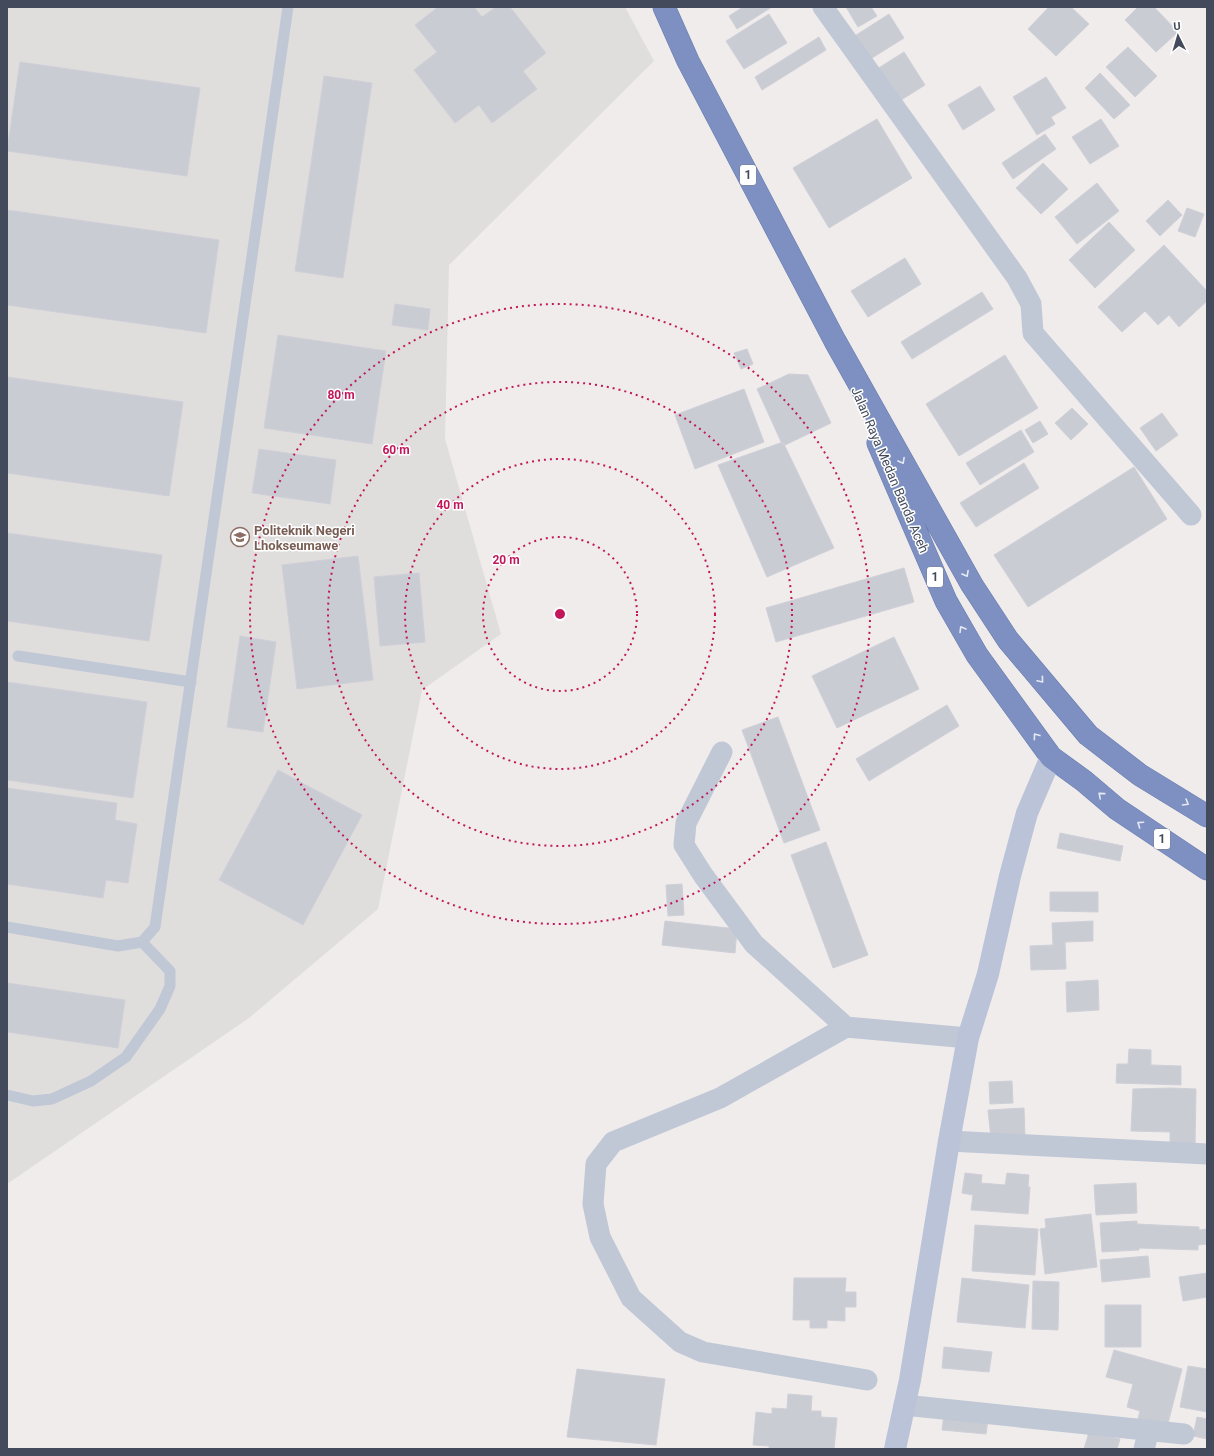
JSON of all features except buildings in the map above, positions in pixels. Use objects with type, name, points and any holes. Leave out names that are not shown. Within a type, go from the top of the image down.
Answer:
[{"type":"highway","name":"Jalan Raya Medan Banda Aceh","points":[[664,7],[688,61],[835,341],[972,585],[1008,640],[1088,735],[1140,775],[1207,816]]},
{"type":"highway","name":"Jalan Raya Medan Banda Aceh","points":[[835,341],[946,601],[978,655],[1051,757],[1084,781],[1117,809],[1207,869]]},
{"type":"street","points":[[823,7],[1017,278],[1031,304],[1033,333],[1191,515]]},
{"type":"street","points":[[722,752],[686,823],[684,845],[703,875],[754,944],[846,1027]]},
{"type":"street","points":[[895,1449],[910,1380],[948,1141],[968,1038],[988,974],[1010,876],[1027,813],[1051,757]]},
{"type":"street","points":[[867,1380],[703,1352],[680,1342],[631,1298],[600,1238],[593,1204],[596,1164],[613,1142],[720,1098],[846,1027],[968,1038]]},
{"type":"street","points":[[948,1141],[1207,1154]]},
{"type":"street","points":[[904,1405],[1146,1439],[1184,1434]]},
{"type":"lane","points":[[7,927],[118,946],[142,942],[155,927],[288,7]]},
{"type":"lane","points":[[18,656],[190,682]]},
{"type":"lane","points":[[7,1095],[33,1101],[52,1099],[91,1082],[126,1057],[160,1009],[170,986],[170,972],[142,942]]},
{"type":"shaded area","name":"Politeknik Negeri Lhokseumawe","points":[[7,7],[625,7],[654,61],[449,265],[445,439],[501,634],[422,690],[378,909],[249,1018],[7,1184]]},
{"type":"place","name":"Politeknik Negeri Lhokseumawe","points":[[240,537]]}]
